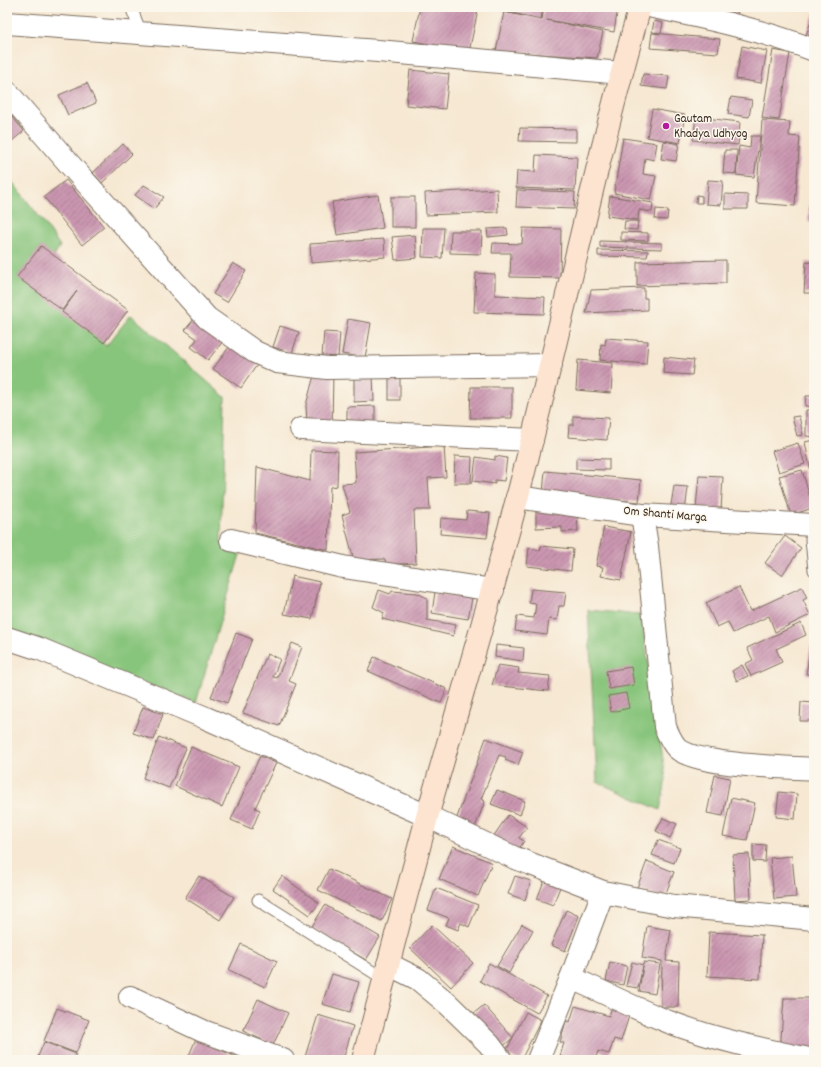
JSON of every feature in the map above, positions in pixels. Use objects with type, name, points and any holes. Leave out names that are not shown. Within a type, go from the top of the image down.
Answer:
[{"type":"street","points":[[363,1060],[427,816],[493,590],[518,497],[621,73],[640,7]]},
{"type":"street","points":[[653,7],[731,23],[789,40],[814,50]]},
{"type":"street","points":[[7,23],[378,51],[621,73]]},
{"type":"street","points":[[7,92],[207,318],[255,352],[277,362],[327,368],[551,365]]},
{"type":"street","points":[[301,429],[532,440]]},
{"type":"street","name":"Om Shanti Marga","points":[[518,497],[642,515],[814,525]]},
{"type":"street","points":[[642,515],[647,546],[665,727],[671,739],[678,749],[693,757],[716,762],[814,769]]},
{"type":"street","points":[[231,540],[343,567],[493,590]]},
{"type":"street","points":[[7,638],[206,718],[427,816],[513,857],[603,892],[674,906],[814,919]]},
{"type":"street","points":[[538,1060],[603,892]]},
{"type":"street","points":[[386,972],[418,979],[448,1004],[489,1044],[501,1060]]},
{"type":"street","points":[[571,978],[669,1022],[727,1041],[814,1060]]},
{"type":"street","points":[[130,998],[203,1031],[283,1060]]},
{"type":"lane","points":[[131,7],[141,33]]},
{"type":"lane","points":[[814,525],[811,539],[814,570]]},
{"type":"lane","points":[[258,900],[386,972]]},
{"type":"green space","points":[[7,175],[60,246],[39,285],[106,346],[131,315],[225,397],[221,542],[241,551],[196,703],[7,632]]},
{"type":"green space","points":[[588,610],[641,615],[666,779],[660,810],[597,782]]},
{"type":"building","points":[[420,7],[465,7],[478,10],[469,52],[413,41]]},
{"type":"building","points":[[503,7],[543,7],[541,19],[502,11]]},
{"type":"building","points":[[544,7],[618,7],[614,32],[547,20],[603,32],[597,58],[496,51],[504,12],[542,20]]},
{"type":"building","points":[[703,7],[739,7],[737,15]]},
{"type":"building","points":[[814,13],[814,38],[806,35]]},
{"type":"building","points":[[654,21],[663,23],[661,33],[652,32]]},
{"type":"building","points":[[652,33],[720,39],[718,53],[650,48]]},
{"type":"building","points":[[742,46],[767,51],[761,83],[736,79]]},
{"type":"building","points":[[773,50],[790,53],[779,120],[762,118]]},
{"type":"building","points":[[410,70],[449,74],[445,109],[406,105]]},
{"type":"building","points":[[643,74],[669,76],[667,89],[641,86]]},
{"type":"building","points":[[87,83],[96,103],[68,115],[59,95]]},
{"type":"building","points":[[731,97],[752,100],[749,117],[728,114]]},
{"type":"building","name":"Gautam Khadya Udhyog","points":[[652,109],[685,115],[680,143],[647,137]]},
{"type":"building","points":[[7,111],[24,131],[7,145]]},
{"type":"building","points":[[696,117],[740,122],[738,145],[693,140]]},
{"type":"building","points":[[762,120],[790,122],[789,136],[800,137],[795,206],[756,203]]},
{"type":"building","points":[[520,128],[576,129],[576,142],[519,141]]},
{"type":"building","points":[[751,136],[760,136],[754,177],[736,175],[739,146],[750,148]]},
{"type":"building","points":[[623,138],[657,143],[654,160],[645,158],[643,174],[656,176],[651,200],[614,193]]},
{"type":"building","points":[[664,141],[679,144],[676,161],[661,159]]},
{"type":"building","points":[[123,144],[132,154],[102,183],[93,173]]},
{"type":"building","points":[[725,150],[737,150],[736,174],[723,173]]},
{"type":"building","points":[[536,155],[577,157],[575,190],[516,188],[517,171],[535,172]]},
{"type":"building","points":[[814,159],[814,223],[808,222]]},
{"type":"building","points":[[66,180],[104,227],[82,245],[44,197]]},
{"type":"building","points":[[708,180],[723,181],[721,205],[706,204]]},
{"type":"building","points":[[144,185],[164,197],[154,209],[135,195]]},
{"type":"building","points":[[497,189],[498,212],[426,215],[425,193]]},
{"type":"building","points":[[517,190],[575,192],[574,209],[516,207]]},
{"type":"building","points":[[725,194],[748,195],[748,209],[725,209]]},
{"type":"building","points":[[378,195],[383,228],[337,235],[332,202]]},
{"type":"building","points":[[697,195],[702,196],[702,203],[696,203]]},
{"type":"building","points":[[610,196],[653,203],[652,212],[639,210],[638,220],[607,216]]},
{"type":"building","points":[[391,197],[415,197],[415,227],[391,227]]},
{"type":"building","points":[[656,209],[668,210],[667,220],[655,219]]},
{"type":"building","points":[[625,221],[638,221],[637,230],[624,229]]},
{"type":"building","points":[[423,228],[444,228],[442,258],[422,257]]},
{"type":"building","points":[[507,228],[508,235],[488,237],[487,229]]},
{"type":"building","points":[[523,228],[561,229],[560,278],[510,277],[511,253],[492,253],[493,243],[522,244]]},
{"type":"building","points":[[451,231],[482,231],[481,254],[450,253]]},
{"type":"building","points":[[621,232],[648,233],[648,241],[621,240]]},
{"type":"building","points":[[415,235],[417,258],[395,260],[392,237]]},
{"type":"building","points":[[384,239],[385,257],[311,263],[310,244]]},
{"type":"building","points":[[600,241],[662,243],[662,249],[600,247]]},
{"type":"building","points":[[41,246],[128,310],[104,343],[62,312],[77,291],[62,310],[17,277]]},
{"type":"building","points":[[598,250],[648,251],[647,257],[598,256]]},
{"type":"building","points":[[726,260],[726,283],[637,286],[637,262]]},
{"type":"building","points":[[806,262],[814,263],[814,293],[804,293]]},
{"type":"building","points":[[233,263],[246,271],[227,302],[213,294]]},
{"type":"building","points":[[476,273],[495,274],[495,295],[545,297],[544,314],[474,312]]},
{"type":"building","points":[[644,288],[644,298],[647,298],[647,310],[586,313],[591,290]]},
{"type":"building","points":[[199,313],[228,335],[208,360],[191,347],[197,339],[185,330]]},
{"type":"building","points":[[348,319],[371,323],[365,358],[342,354]]},
{"type":"building","points":[[280,326],[299,332],[292,353],[273,347]]},
{"type":"building","points":[[324,332],[340,333],[338,357],[322,356]]},
{"type":"building","points":[[606,338],[648,341],[646,364],[600,360],[601,344],[605,345]]},
{"type":"building","points":[[232,343],[259,362],[241,388],[213,369]]},
{"type":"building","points":[[664,357],[694,360],[692,375],[663,373]]},
{"type":"building","points":[[578,360],[613,363],[611,393],[576,390]]},
{"type":"building","points":[[315,372],[333,372],[332,428],[307,425],[306,405]]},
{"type":"building","points":[[373,374],[374,401],[354,402],[354,375]]},
{"type":"building","points":[[389,375],[400,375],[400,400],[389,400]]},
{"type":"building","points":[[471,387],[512,387],[512,418],[470,418]]},
{"type":"building","points":[[806,396],[814,396],[814,407],[805,406]]},
{"type":"building","points":[[375,406],[375,427],[347,427],[347,407]]},
{"type":"building","points":[[806,410],[814,410],[814,437],[806,436]]},
{"type":"building","points":[[573,416],[609,418],[607,440],[568,437],[569,425],[573,425]]},
{"type":"building","points":[[799,416],[803,435],[797,436],[792,417]]},
{"type":"building","points":[[814,440],[814,483],[813,483],[805,442]]},
{"type":"building","points":[[798,443],[805,464],[779,472],[772,451]]},
{"type":"building","points":[[444,446],[446,477],[428,478],[430,510],[414,510],[416,563],[386,565],[385,559],[354,560],[342,515],[350,512],[342,484],[356,483],[354,452]]},
{"type":"building","points":[[311,450],[338,451],[337,486],[330,487],[328,550],[255,533],[257,467],[310,481]]},
{"type":"building","points":[[455,456],[472,457],[471,483],[454,483]]},
{"type":"building","points":[[495,456],[507,458],[504,481],[495,480],[495,484],[473,481],[476,457],[495,460]]},
{"type":"building","points":[[576,458],[609,459],[609,470],[576,469]]},
{"type":"building","points":[[802,470],[813,508],[791,515],[779,476]]},
{"type":"building","points":[[545,471],[641,480],[639,502],[543,493]]},
{"type":"building","points":[[699,476],[723,477],[721,510],[696,508]]},
{"type":"building","points":[[674,486],[688,487],[685,512],[670,511]]},
{"type":"building","points":[[577,509],[578,531],[562,532],[562,527],[536,528],[536,510]]},
{"type":"building","points":[[467,511],[490,513],[487,538],[440,534],[441,518],[466,520]]},
{"type":"building","points":[[604,527],[631,532],[621,580],[601,576],[603,567],[596,566]]},
{"type":"building","points":[[785,536],[801,548],[782,575],[765,563]]},
{"type":"building","points":[[541,546],[573,549],[571,571],[527,566],[529,548],[540,550]]},
{"type":"building","points":[[292,576],[320,582],[312,619],[284,614]]},
{"type":"building","points":[[739,587],[750,611],[802,587],[807,598],[803,600],[810,615],[775,632],[769,616],[733,633],[728,622],[717,627],[706,603]]},
{"type":"building","points":[[531,589],[566,592],[564,606],[559,606],[557,620],[549,619],[547,635],[515,631],[517,616],[534,618],[536,604],[529,603]]},
{"type":"building","points":[[379,590],[390,594],[392,591],[417,593],[427,598],[427,620],[456,625],[453,636],[382,619],[384,613],[373,607]]},
{"type":"building","points":[[435,592],[472,598],[468,619],[432,613]]},
{"type":"building","points":[[801,623],[806,635],[776,649],[782,662],[751,676],[745,664],[753,660],[747,648]]},
{"type":"building","points":[[236,633],[252,639],[227,703],[211,697]]},
{"type":"building","points":[[292,643],[302,647],[289,681],[296,684],[279,726],[243,713],[267,654],[280,659],[273,677],[277,678]]},
{"type":"building","points":[[496,645],[524,648],[523,661],[495,657]]},
{"type":"building","points":[[811,645],[814,646],[814,675],[806,674]]},
{"type":"building","points":[[374,657],[447,689],[441,703],[368,671]]},
{"type":"building","points":[[498,665],[519,668],[518,673],[550,676],[548,691],[492,685]]},
{"type":"building","points":[[742,665],[748,676],[737,681],[732,671]]},
{"type":"building","points":[[631,667],[634,685],[609,689],[606,671]]},
{"type":"building","points":[[626,693],[629,708],[611,712],[608,696]]},
{"type":"building","points":[[801,702],[814,703],[814,721],[800,721]]},
{"type":"building","points":[[143,707],[163,714],[154,740],[133,733]]},
{"type":"building","points":[[159,737],[186,748],[169,788],[143,778]]},
{"type":"building","points":[[486,738],[523,752],[518,765],[505,760],[506,757],[499,755],[481,799],[485,801],[474,830],[455,823]]},
{"type":"building","points":[[191,747],[239,767],[222,807],[175,786]]},
{"type":"building","points":[[260,756],[276,763],[255,808],[260,810],[252,829],[231,820]]},
{"type":"building","points":[[715,775],[730,778],[723,816],[707,813]]},
{"type":"building","points":[[497,790],[525,801],[520,815],[491,804]]},
{"type":"building","points":[[779,792],[797,794],[795,819],[776,817]]},
{"type":"building","points":[[731,798],[755,803],[747,840],[723,836]]},
{"type":"building","points":[[508,815],[527,827],[519,838],[524,841],[517,852],[493,837]]},
{"type":"building","points":[[663,818],[677,824],[670,838],[656,831]]},
{"type":"building","points":[[658,840],[680,848],[674,863],[652,855]]},
{"type":"building","points":[[753,844],[766,845],[765,862],[753,861]]},
{"type":"building","points":[[453,846],[492,863],[478,896],[439,879]]},
{"type":"building","points":[[749,854],[751,899],[735,900],[733,855]]},
{"type":"building","points":[[792,856],[796,897],[774,899],[770,858]]},
{"type":"building","points":[[647,861],[674,872],[664,898],[637,888]]},
{"type":"building","points":[[329,869],[392,899],[382,921],[318,890]]},
{"type":"building","points":[[199,876],[234,897],[220,920],[185,898]]},
{"type":"building","points":[[282,876],[319,903],[310,915],[273,889]]},
{"type":"building","points":[[515,876],[531,881],[525,900],[508,894]]},
{"type":"building","points":[[544,881],[560,887],[553,905],[537,899]]},
{"type":"building","points":[[436,888],[478,905],[469,927],[461,923],[458,930],[446,925],[449,918],[428,910]]},
{"type":"building","points":[[325,905],[380,937],[366,960],[311,928]]},
{"type":"building","points":[[566,910],[579,916],[565,951],[551,945]]},
{"type":"building","points":[[522,924],[533,930],[509,973],[497,966]]},
{"type":"building","points":[[432,925],[473,963],[451,987],[410,948]]},
{"type":"building","points":[[647,926],[671,930],[666,961],[679,962],[678,1007],[661,1007],[662,961],[642,958]]},
{"type":"building","points":[[709,932],[762,935],[760,979],[707,976]]},
{"type":"building","points":[[241,944],[277,961],[265,987],[229,970]]},
{"type":"building","points":[[610,962],[627,966],[623,985],[606,981]]},
{"type":"building","points":[[632,962],[643,965],[644,962],[660,964],[655,994],[639,991],[643,966],[638,988],[626,986]]},
{"type":"building","points":[[489,963],[547,996],[537,1013],[480,981]]},
{"type":"building","points":[[332,974],[359,982],[350,1012],[322,1004]]},
{"type":"building","points":[[784,998],[814,998],[814,1056],[780,1051]]},
{"type":"building","points":[[258,999],[288,1013],[273,1045],[243,1031]]},
{"type":"building","points":[[484,1005],[513,1038],[502,1047],[473,1014]]},
{"type":"building","points":[[575,1006],[609,1016],[612,1007],[630,1013],[621,1041],[614,1039],[609,1054],[598,1051],[595,1060],[572,1060],[560,1056],[564,1043],[560,1042],[566,1021],[570,1022]]},
{"type":"building","points":[[57,1008],[89,1020],[76,1053],[44,1041]]},
{"type":"building","points":[[526,1012],[541,1020],[521,1060],[518,1060],[505,1053]]},
{"type":"building","points":[[318,1015],[353,1026],[343,1060],[304,1060]]},
{"type":"building","points":[[196,1039],[243,1060],[187,1060]]},
{"type":"building","points":[[44,1042],[76,1054],[73,1060],[37,1059]]},
{"type":"place","name":"Gautam Khadya Udhyog","points":[[666,126]]}]
